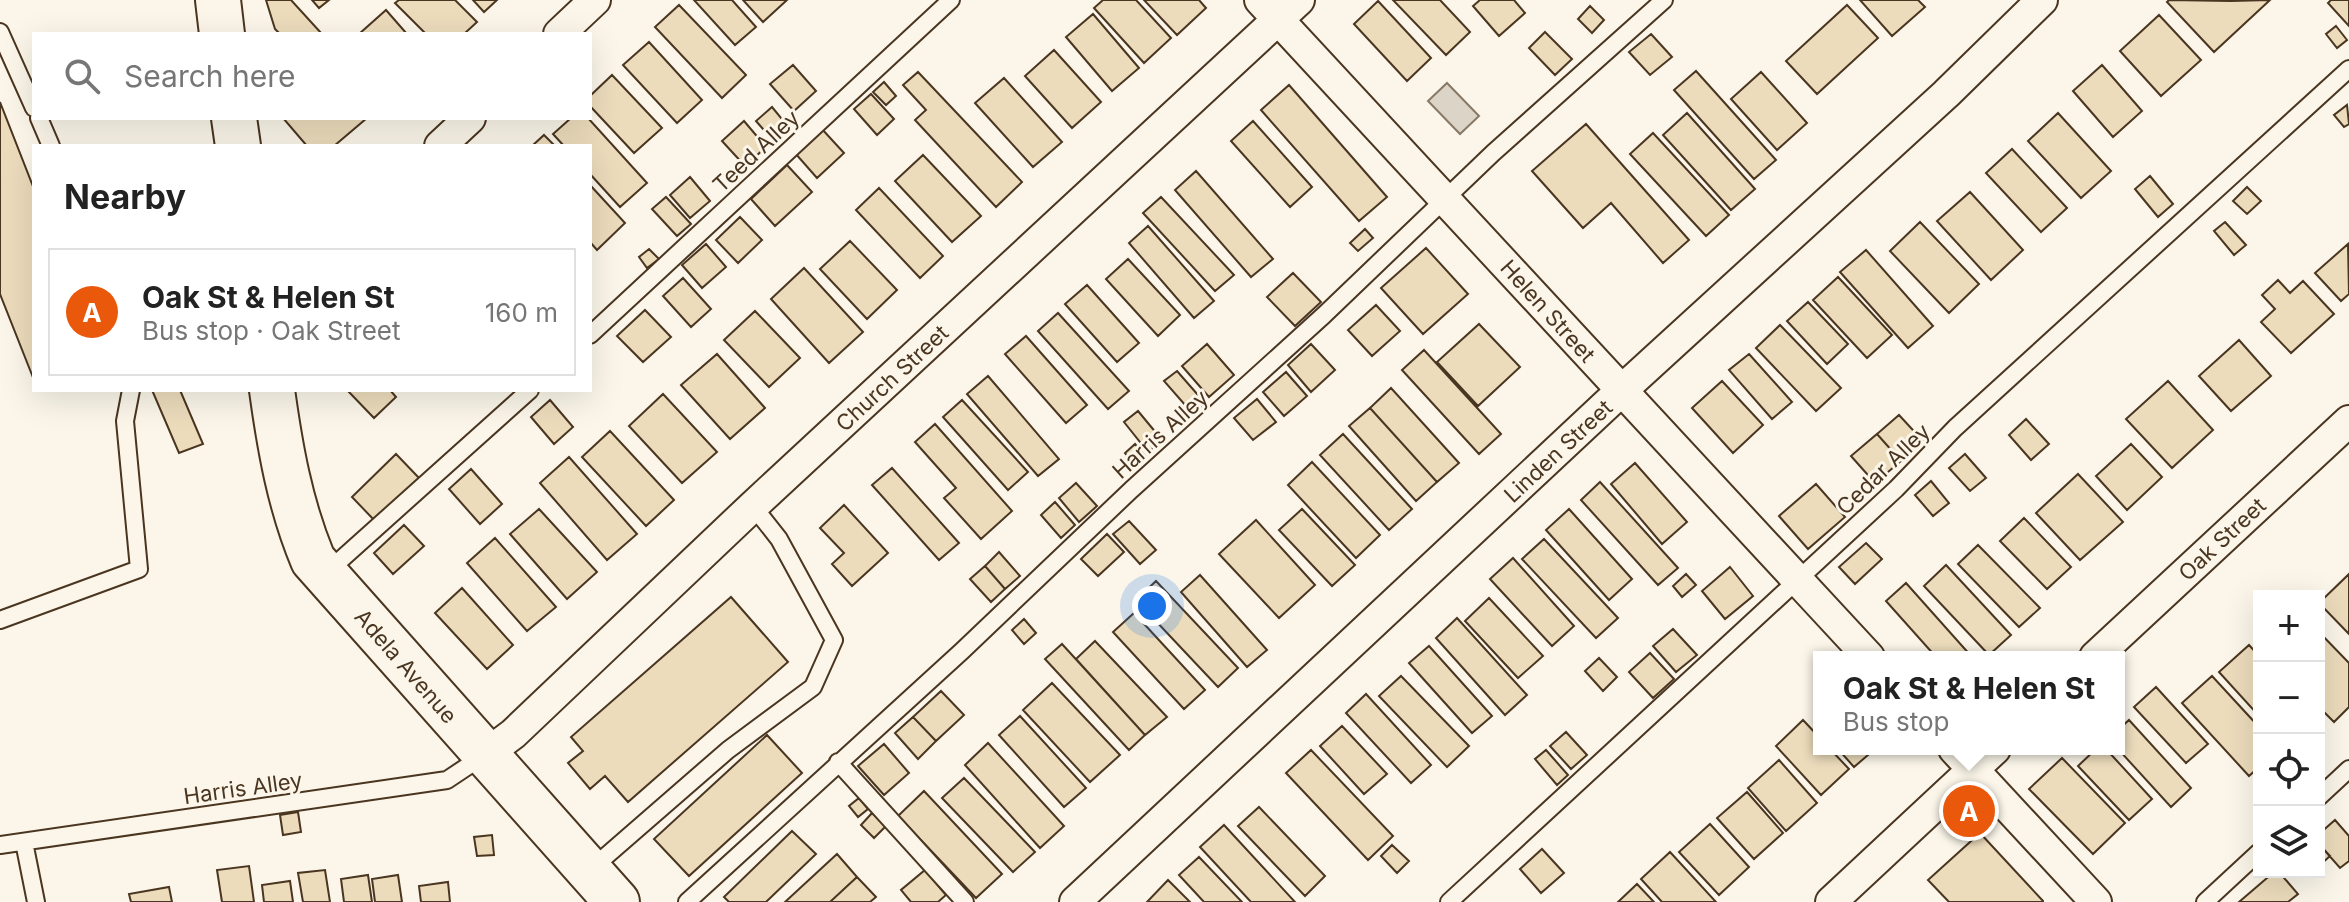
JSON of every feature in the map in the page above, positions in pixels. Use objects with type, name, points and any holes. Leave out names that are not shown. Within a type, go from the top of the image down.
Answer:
[{"type":"street","points":[[218,0],[222,32]]},
{"type":"street","points":[[561,32],[595,0]]},
{"type":"street","name":"Linden Street","points":[[1075,902],[1621,391],[1946,94],[2042,0]]},
{"type":"street","name":"Helen Street","points":[[1279,7],[1445,199],[1863,651]]},
{"type":"street","name":"Church Street","points":[[485,755],[513,734],[1279,7]]},
{"type":"street","points":[[234,120],[238,144]]},
{"type":"street","points":[[442,144],[468,120]]},
{"type":"street","name":"Adela Avenue","points":[[272,392],[279,442],[299,527],[313,560],[603,886]]},
{"type":"street","name":"Oak Street","points":[[2101,651],[2349,421]]},
{"type":"street","points":[[1831,902],[1963,759],[2096,902]]},
{"type":"lane","name":"Teed Alley","points":[[592,333],[951,0]]},
{"type":"lane","name":"Harris Alley","points":[[687,902],[1664,0]]},
{"type":"lane","points":[[0,32],[32,104]]},
{"type":"lane","name":"Cedar Alley","points":[[1449,902],[1896,489],[1955,428],[2349,69]]},
{"type":"lane","points":[[40,120],[50,144]]},
{"type":"lane","points":[[0,620],[139,569],[125,421],[131,392]]},
{"type":"lane","points":[[325,574],[528,392]]},
{"type":"lane","points":[[603,886],[728,750],[813,687],[828,659],[834,640],[779,539],[753,506]]},
{"type":"lane","name":"Harris Alley","points":[[0,845],[447,780],[485,755]]},
{"type":"lane","points":[[838,762],[965,902]]},
{"type":"lane","points":[[2325,791],[2349,769]]},
{"type":"lane","points":[[24,842],[36,902]]},
{"type":"lane","points":[[2205,902],[2253,858]]},
{"type":"shaded area","points":[[1447,83],[1479,116],[1460,134],[1428,101]]},
{"type":"building","points":[[266,0],[291,0],[320,32],[278,32]]},
{"type":"building","points":[[312,0],[329,0],[319,8]]},
{"type":"building","points":[[399,0],[455,0],[477,22],[466,32],[424,32],[395,3]]},
{"type":"building","points":[[473,0],[497,0],[484,12]]},
{"type":"building","points":[[694,0],[732,0],[756,27],[735,45]]},
{"type":"building","points":[[743,0],[787,0],[763,22]]},
{"type":"building","points":[[1103,0],[1136,0],[1171,38],[1144,63],[1094,8]]},
{"type":"building","points":[[1144,0],[1199,0],[1206,8],[1177,35]]},
{"type":"building","points":[[1393,0],[1440,0],[1470,32],[1446,55]]},
{"type":"building","points":[[1480,0],[1514,0],[1525,13],[1499,36],[1473,6]]},
{"type":"building","points":[[1860,0],[1918,0],[1925,7],[1892,36]]},
{"type":"building","points":[[2270,0],[2214,52],[2167,2]]},
{"type":"building","points":[[2331,0],[2349,0],[2349,26],[2328,3]]},
{"type":"building","points":[[1378,1],[1431,58],[1407,81],[1354,24]]},
{"type":"building","points":[[679,5],[746,75],[722,98],[655,27]]},
{"type":"building","points":[[1847,5],[1878,38],[1817,94],[1786,61]]},
{"type":"building","points":[[1590,6],[1604,20],[1592,33],[1578,19]]},
{"type":"building","points":[[386,10],[405,32],[361,32]]},
{"type":"building","points":[[1093,14],[1139,68],[1112,91],[1066,37]]},
{"type":"building","points":[[2159,15],[2201,60],[2161,96],[2120,51]]},
{"type":"building","points":[[2336,26],[2347,40],[2337,48],[2326,34]]},
{"type":"building","points":[[1545,32],[1572,59],[1555,75],[1529,48]]},
{"type":"building","points":[[1651,34],[1672,57],[1650,75],[1629,52]]},
{"type":"building","points":[[649,42],[702,100],[677,123],[623,65]]},
{"type":"building","points":[[1054,50],[1101,102],[1072,128],[1025,76]]},
{"type":"building","points":[[793,65],[816,91],[794,111],[770,84]]},
{"type":"building","points":[[2102,65],[2142,111],[2113,137],[2073,91]]},
{"type":"building","points":[[1696,71],[1776,160],[1754,179],[1674,90]]},
{"type":"building","points":[[918,72],[1022,182],[996,207],[915,120],[926,110],[903,85]]},
{"type":"building","points":[[1761,72],[1807,123],[1777,150],[1731,99]]},
{"type":"building","points":[[612,75],[662,128],[634,153],[592,108],[592,94]]},
{"type":"building","points":[[1004,78],[1062,142],[1033,167],[975,103]]},
{"type":"building","points":[[884,82],[896,96],[886,105],[873,92]]},
{"type":"building","points":[[1289,85],[1387,197],[1359,221],[1261,110]]},
{"type":"building","points":[[871,94],[894,119],[877,135],[854,109]]},
{"type":"building","points":[[0,102],[32,184],[32,375],[0,294]]},
{"type":"building","points":[[2347,105],[2349,124],[2344,127],[2334,115]]},
{"type":"building","points":[[772,107],[786,124],[770,137],[756,121]]},
{"type":"building","points":[[1687,113],[1755,189],[1731,210],[1663,135]]},
{"type":"building","points":[[2058,113],[2111,171],[2081,198],[2028,141]]},
{"type":"building","points":[[285,120],[365,120],[336,144],[305,144]]},
{"type":"building","points":[[569,120],[590,120],[647,183],[620,207],[592,176],[592,144],[562,144],[553,134]]},
{"type":"building","points":[[744,121],[766,147],[745,166],[722,141]]},
{"type":"building","points":[[1253,121],[1312,187],[1290,207],[1231,141]]},
{"type":"building","points":[[1586,124],[1689,240],[1663,263],[1611,203],[1583,228],[1532,171]]},
{"type":"building","points":[[821,128],[844,153],[817,178],[795,153]]},
{"type":"building","points":[[1653,133],[1729,215],[1706,236],[1630,154]]},
{"type":"building","points":[[544,135],[553,144],[534,144]]},
{"type":"building","points":[[2012,149],[2067,208],[2041,232],[1986,173]]},
{"type":"building","points":[[923,155],[981,216],[952,242],[895,181]]},
{"type":"building","points":[[787,165],[812,192],[775,226],[751,199]]},
{"type":"building","points":[[1196,171],[1273,259],[1251,277],[1175,190]]},
{"type":"building","points":[[2150,176],[2173,204],[2158,217],[2135,189]]},
{"type":"building","points":[[690,177],[710,201],[690,218],[670,195]]},
{"type":"building","points":[[592,187],[625,223],[597,250],[592,244]]},
{"type":"building","points":[[2247,187],[2261,201],[2247,214],[2233,201]]},
{"type":"building","points":[[879,188],[943,256],[920,278],[856,210]]},
{"type":"building","points":[[1970,192],[2023,250],[1991,280],[1937,221]]},
{"type":"building","points":[[666,197],[691,224],[677,236],[652,209]]},
{"type":"building","points":[[1161,197],[1234,275],[1215,291],[1143,213]]},
{"type":"building","points":[[740,217],[762,240],[738,263],[716,240]]},
{"type":"building","points":[[1920,222],[1979,284],[1949,313],[1890,251]]},
{"type":"building","points":[[2225,222],[2246,245],[2234,255],[2214,231]]},
{"type":"building","points":[[1148,226],[1214,301],[1194,318],[1129,243]]},
{"type":"building","points":[[1365,229],[1373,238],[1358,251],[1350,243]]},
{"type":"building","points":[[850,241],[897,290],[867,319],[820,269]]},
{"type":"building","points":[[706,244],[726,267],[702,288],[682,265]]},
{"type":"building","points":[[2348,244],[2349,294],[2341,301],[2315,273]]},
{"type":"building","points":[[1426,248],[1468,294],[1423,334],[1381,288]]},
{"type":"building","points":[[649,249],[659,259],[647,268],[639,257]]},
{"type":"building","points":[[1866,250],[1933,326],[1908,348],[1840,272]]},
{"type":"building","points":[[1128,259],[1180,315],[1158,336],[1106,279]]},
{"type":"building","points":[[804,268],[863,332],[829,363],[771,299]]},
{"type":"building","points":[[1293,273],[1321,302],[1295,326],[1267,297]]},
{"type":"building","points":[[1838,277],[1892,335],[1867,358],[1813,300]]},
{"type":"building","points":[[683,278],[711,309],[691,327],[663,296]]},
{"type":"building","points":[[2278,280],[2290,293],[2303,281],[2334,314],[2291,353],[2261,322],[2275,309],[2262,295]]},
{"type":"building","points":[[1087,285],[1139,343],[1117,362],[1065,304]]},
{"type":"building","points":[[1808,302],[1848,344],[1827,364],[1787,321]]},
{"type":"building","points":[[1376,305],[1400,331],[1372,356],[1348,330]]},
{"type":"building","points":[[645,310],[671,337],[643,362],[617,336]]},
{"type":"building","points":[[755,311],[800,358],[769,387],[724,340]]},
{"type":"building","points":[[1058,313],[1129,391],[1108,409],[1038,331]]},
{"type":"building","points":[[1479,324],[1520,367],[1478,406],[1437,362]]},
{"type":"building","points":[[1780,325],[1841,388],[1816,411],[1756,348]]},
{"type":"building","points":[[1026,336],[1087,405],[1066,423],[1005,354]]},
{"type":"building","points":[[2239,340],[2271,376],[2231,411],[2199,376]]},
{"type":"building","points":[[1207,344],[1234,375],[1209,397],[1182,366]]},
{"type":"building","points":[[1311,344],[1335,370],[1311,392],[1288,365]]},
{"type":"building","points":[[1424,350],[1501,434],[1479,454],[1402,370]]},
{"type":"building","points":[[717,354],[765,408],[730,439],[681,385]]},
{"type":"building","points":[[1749,354],[1792,402],[1772,419],[1729,370]]},
{"type":"building","points":[[1177,371],[1205,403],[1193,414],[1164,381]]},
{"type":"building","points":[[1286,372],[1307,396],[1284,416],[1263,392]]},
{"type":"building","points":[[988,376],[1059,459],[1038,476],[967,394]]},
{"type":"building","points":[[1722,381],[1763,425],[1733,453],[1692,408]]},
{"type":"building","points":[[2168,381],[2213,430],[2172,468],[2126,419]]},
{"type":"building","points":[[1391,388],[1459,463],[1437,482],[1370,408]]},
{"type":"building","points":[[153,392],[181,392],[203,444],[179,453]]},
{"type":"building","points":[[349,392],[392,392],[396,397],[374,418]]},
{"type":"building","points":[[663,394],[717,452],[682,483],[629,426]]},
{"type":"building","points":[[1257,399],[1276,422],[1253,440],[1234,418]]},
{"type":"building","points":[[550,400],[573,427],[554,444],[531,417]]},
{"type":"building","points":[[962,400],[1028,472],[1008,490],[943,417]]},
{"type":"building","points":[[1370,408],[1437,482],[1416,501],[1349,426]]},
{"type":"building","points":[[1138,411],[1162,440],[1148,452],[1124,422]]},
{"type":"building","points":[[1899,415],[1923,441],[1901,461],[1877,434]]},
{"type":"building","points":[[2026,419],[2049,444],[2031,460],[2009,435]]},
{"type":"building","points":[[935,424],[1012,511],[981,539],[944,498],[956,488],[915,442]]},
{"type":"building","points":[[610,431],[674,500],[646,526],[582,457]]},
{"type":"building","points":[[1343,434],[1412,509],[1389,530],[1320,455]]},
{"type":"building","points":[[1877,434],[1901,461],[1875,483],[1851,456]]},
{"type":"building","points":[[1135,444],[1146,457],[1136,466],[1125,453]]},
{"type":"building","points":[[2131,444],[2162,477],[2127,510],[2096,476]]},
{"type":"building","points":[[396,454],[420,479],[376,522],[352,497]]},
{"type":"building","points":[[1965,454],[1986,478],[1970,491],[1949,468]]},
{"type":"building","points":[[569,457],[637,534],[607,560],[540,483]]},
{"type":"building","points":[[1312,462],[1380,535],[1356,558],[1288,485]]},
{"type":"building","points":[[1635,463],[1687,522],[1662,544],[1611,484]]},
{"type":"building","points":[[892,468],[959,543],[939,560],[872,485]]},
{"type":"building","points":[[471,469],[502,504],[480,524],[449,489]]},
{"type":"building","points":[[2078,474],[2123,522],[2080,560],[2036,513]]},
{"type":"building","points":[[1931,481],[1949,503],[1933,516],[1915,495]]},
{"type":"building","points":[[1600,482],[1678,568],[1658,585],[1581,500]]},
{"type":"building","points":[[1076,483],[1097,506],[1079,522],[1059,498]]},
{"type":"building","points":[[1816,484],[1845,517],[1808,549],[1779,516]]},
{"type":"building","points":[[1055,502],[1075,525],[1061,538],[1041,515]]},
{"type":"building","points":[[844,505],[888,553],[852,586],[832,564],[844,553],[820,528]]},
{"type":"building","points":[[539,509],[597,572],[567,599],[510,534]]},
{"type":"building","points":[[1302,509],[1355,565],[1332,586],[1279,530]]},
{"type":"building","points":[[1569,509],[1632,579],[1609,600],[1546,530]]},
{"type":"building","points":[[2024,518],[2071,567],[2047,589],[2000,541]]},
{"type":"building","points":[[1256,520],[1315,585],[1279,618],[1219,554]]},
{"type":"building","points":[[1129,521],[1156,550],[1140,564],[1113,534]]},
{"type":"building","points":[[404,525],[424,546],[393,574],[374,553]]},
{"type":"building","points":[[1107,534],[1124,552],[1098,576],[1081,559]]},
{"type":"building","points":[[495,538],[556,607],[527,631],[467,563]]},
{"type":"building","points":[[1544,539],[1618,618],[1596,638],[1522,559]]},
{"type":"building","points":[[1866,543],[1882,559],[1855,584],[1839,567]]},
{"type":"building","points":[[1978,545],[2040,608],[2019,627],[1958,564]]},
{"type":"building","points":[[999,552],[1020,576],[1005,589],[985,566]]},
{"type":"building","points":[[1513,558],[1574,626],[1552,646],[1490,579]]},
{"type":"building","points":[[1946,565],[2011,635],[1993,651],[1985,651],[1924,586]]},
{"type":"building","points":[[985,566],[1005,589],[991,602],[970,579]]},
{"type":"building","points":[[1730,567],[1753,596],[1725,619],[1702,591]]},
{"type":"building","points":[[1686,574],[1696,585],[1682,597],[1673,586]]},
{"type":"building","points":[[2349,574],[2349,634],[2325,609],[2325,597]]},
{"type":"building","points":[[1200,575],[1267,650],[1247,667],[1181,592]]},
{"type":"building","points":[[1156,581],[1238,668],[1218,687],[1136,600]]},
{"type":"building","points":[[1906,583],[1967,651],[1931,651],[1886,601]]},
{"type":"building","points":[[462,588],[513,645],[487,669],[435,613]]},
{"type":"building","points":[[731,597],[788,662],[628,802],[605,776],[590,789],[568,763],[583,751],[571,737]]},
{"type":"building","points":[[1489,598],[1543,656],[1518,678],[1465,621]]},
{"type":"building","points":[[1134,613],[1205,690],[1184,709],[1113,632]]},
{"type":"building","points":[[1457,618],[1527,695],[1505,715],[1436,638]]},
{"type":"building","points":[[1024,619],[1036,633],[1024,644],[1012,630]]},
{"type":"building","points":[[1673,629],[1697,655],[1676,672],[1653,646]]},
{"type":"building","points":[[2325,638],[2349,663],[2349,707],[2334,722],[2325,713]]},
{"type":"building","points":[[1095,641],[1167,717],[1145,735],[1076,659]]},
{"type":"building","points":[[1062,644],[1145,735],[1129,750],[1045,659]]},
{"type":"building","points":[[2249,645],[2253,649],[2253,709],[2219,672]]},
{"type":"building","points":[[1429,646],[1492,716],[1472,733],[1409,663]]},
{"type":"building","points":[[1650,653],[1674,679],[1653,698],[1629,672]]},
{"type":"building","points":[[1599,658],[1617,677],[1603,691],[1585,671]]},
{"type":"building","points":[[1401,676],[1469,746],[1447,767],[1379,696]]},
{"type":"building","points":[[2212,676],[2253,720],[2253,772],[2249,776],[2182,703]]},
{"type":"building","points":[[1052,683],[1120,755],[1090,782],[1023,710]]},
{"type":"building","points":[[2156,687],[2208,744],[2186,763],[2134,707]]},
{"type":"building","points":[[941,691],[964,715],[936,741],[913,717]]},
{"type":"building","points":[[1366,694],[1431,765],[1411,783],[1346,713]]},
{"type":"building","points":[[1020,716],[1086,788],[1064,807],[999,735]]},
{"type":"building","points":[[913,717],[936,741],[918,759],[895,733]]},
{"type":"building","points":[[1803,720],[1813,731],[1813,755],[1836,755],[1849,769],[1821,795],[1776,746]]},
{"type":"building","points":[[2129,720],[2191,788],[2171,807],[2123,755],[2125,724]]},
{"type":"building","points":[[1342,726],[1387,774],[1364,794],[1320,746]]},
{"type":"building","points":[[1566,732],[1587,755],[1571,769],[1550,746]]},
{"type":"building","points":[[767,735],[802,773],[689,876],[654,839]]},
{"type":"building","points":[[988,743],[1064,826],[1040,848],[965,765]]},
{"type":"building","points":[[884,744],[909,773],[884,795],[858,766]]},
{"type":"building","points":[[1311,750],[1393,836],[1368,860],[1286,773]]},
{"type":"building","points":[[1546,750],[1568,775],[1557,785],[1535,759]]},
{"type":"building","points":[[1843,755],[1868,755],[1854,767]]},
{"type":"building","points":[[2090,755],[2112,755],[2152,799],[2129,820],[2078,766]]},
{"type":"building","points":[[2062,758],[2125,823],[2093,854],[2029,789]]},
{"type":"building","points":[[1779,760],[1817,803],[1786,831],[1748,788]]},
{"type":"building","points":[[964,778],[1035,852],[1013,872],[942,798]]},
{"type":"building","points":[[924,791],[1002,874],[976,898],[898,816]]},
{"type":"building","points":[[1747,792],[1783,833],[1754,859],[1717,818]]},
{"type":"building","points":[[859,798],[868,809],[858,817],[849,806]]},
{"type":"building","points":[[1259,807],[1325,876],[1305,896],[1238,826]]},
{"type":"building","points":[[298,812],[301,832],[283,835],[280,815]]},
{"type":"building","points":[[872,813],[886,826],[874,838],[861,825]]},
{"type":"building","points":[[2335,820],[2349,836],[2349,861],[2340,868],[2325,851],[2325,829]]},
{"type":"building","points":[[1710,824],[1749,867],[1719,895],[1679,852]]},
{"type":"building","points":[[1224,825],[1295,902],[1251,902],[1200,847]]},
{"type":"building","points":[[792,831],[816,854],[766,902],[729,902],[724,897]]},
{"type":"building","points":[[1980,833],[2043,902],[1949,902],[1928,880]]},
{"type":"building","points":[[492,835],[494,855],[477,856],[474,837]]},
{"type":"building","points":[[1392,845],[1409,861],[1397,873],[1381,856]]},
{"type":"building","points":[[1542,849],[1564,873],[1541,893],[1520,869]]},
{"type":"building","points":[[1670,852],[1716,902],[1662,902],[1641,879]]},
{"type":"building","points":[[837,854],[857,877],[830,902],[785,902]]},
{"type":"building","points":[[1199,857],[1242,902],[1204,902],[1179,875]]},
{"type":"building","points":[[249,866],[254,902],[222,902],[217,870]]},
{"type":"building","points":[[325,870],[330,902],[303,902],[298,873]]},
{"type":"building","points":[[925,870],[946,895],[938,902],[911,902],[901,890]]},
{"type":"building","points":[[368,875],[372,902],[344,902],[341,879]]},
{"type":"building","points":[[398,875],[402,902],[375,902],[372,879]]},
{"type":"building","points":[[857,877],[876,897],[870,902],[830,902]]},
{"type":"building","points":[[2267,878],[2284,878],[2298,894],[2288,902],[2239,902]]},
{"type":"building","points":[[1168,880],[1190,902],[1147,902]]},
{"type":"building","points":[[290,881],[293,902],[264,902],[262,885]]},
{"type":"building","points":[[448,882],[450,902],[421,902],[419,886]]},
{"type":"building","points":[[1637,884],[1654,902],[1618,902]]},
{"type":"building","points":[[169,887],[172,902],[131,902],[129,894]]},
{"type":"place","name":"Oak St & Helen St","points":[[1969,811]]}]
